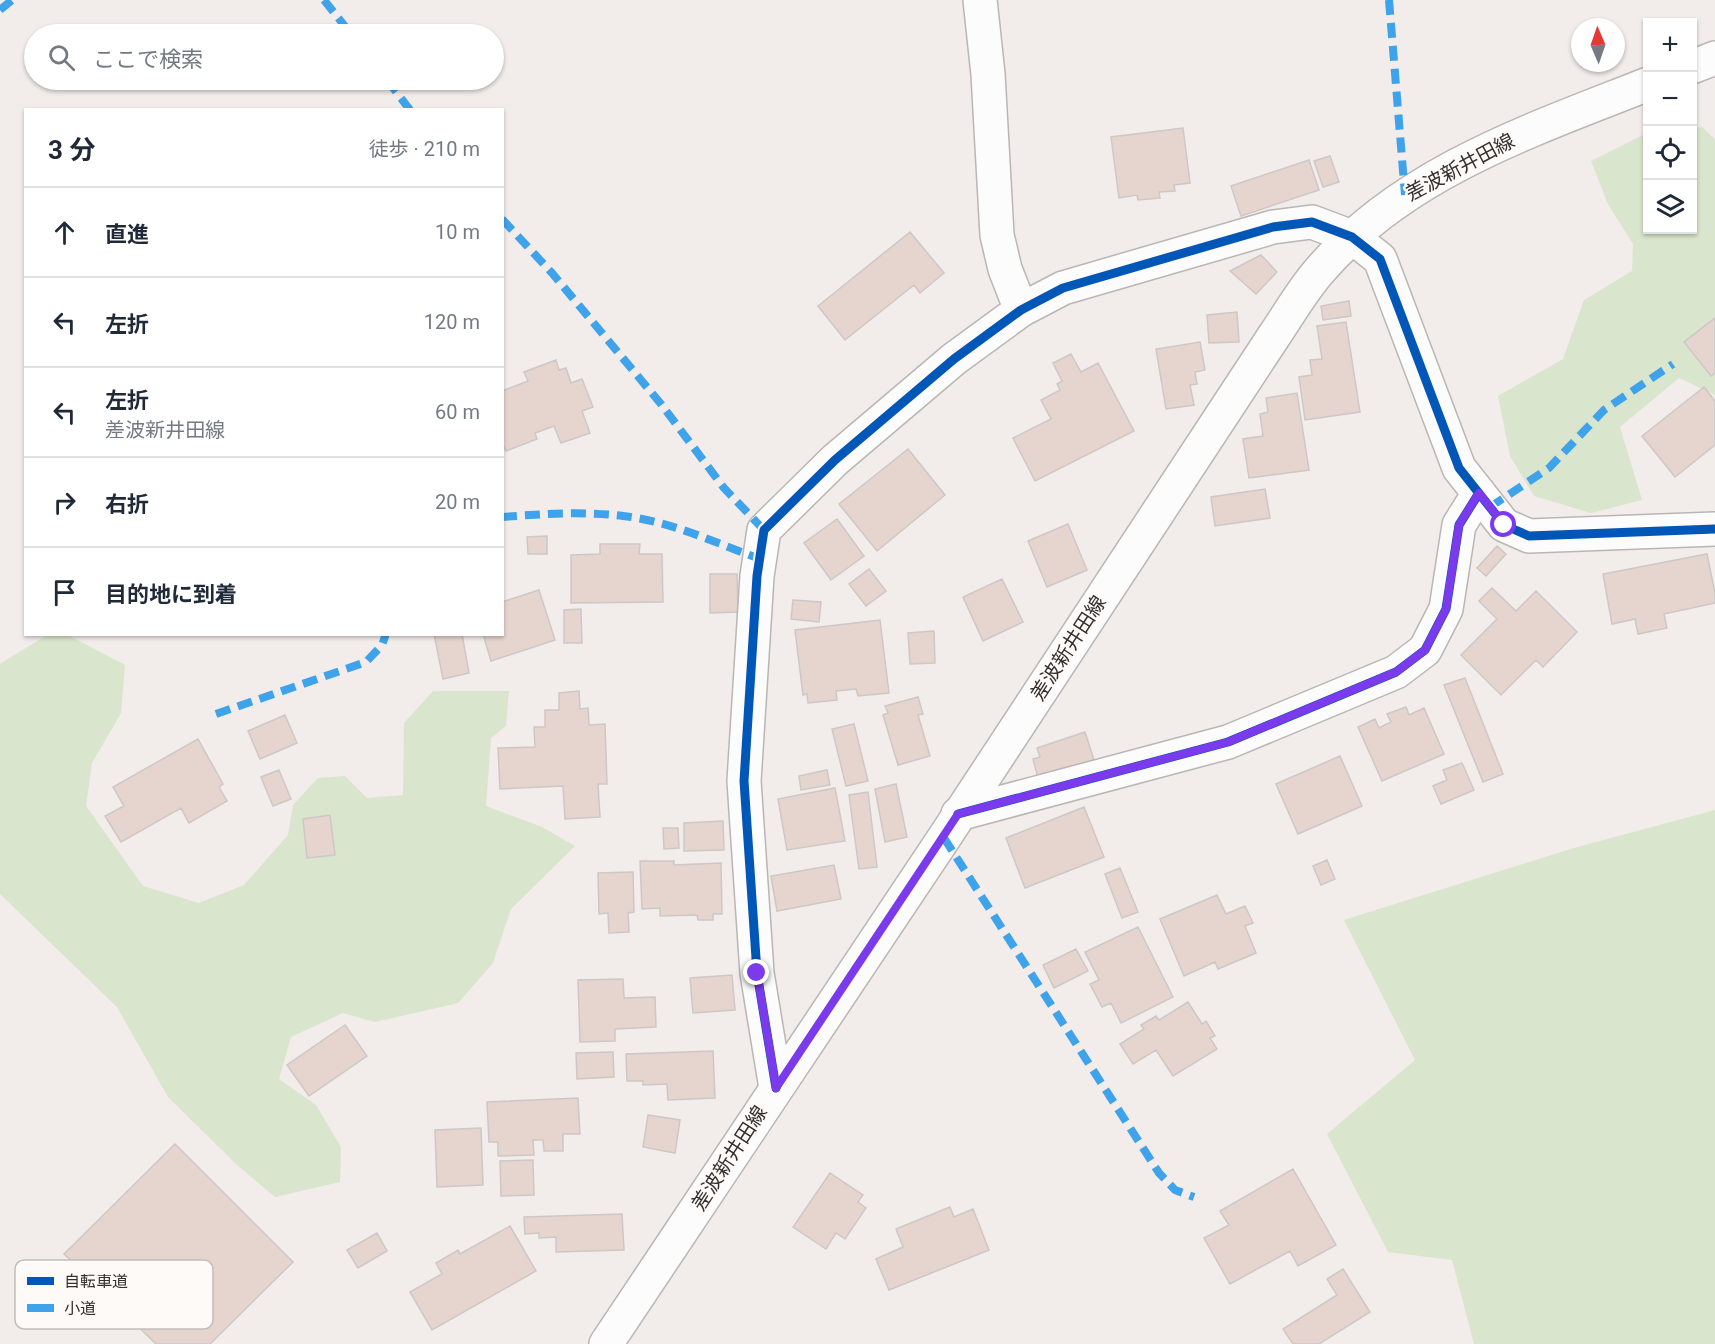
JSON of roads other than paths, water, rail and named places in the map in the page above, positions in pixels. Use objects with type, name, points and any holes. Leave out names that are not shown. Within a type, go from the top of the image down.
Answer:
[{"type":"street","points":[[980,0],[988,74],[997,235],[1005,269],[1022,310]]},
{"type":"street","points":[[1697,65],[1715,58]]},
{"type":"street","name":"差波新井田線","points":[[606,1344],[1320,269],[1352,237],[1405,195],[1449,170],[1521,134],[1643,86]]},
{"type":"street","points":[[776,1088],[757,973],[744,782],[757,576],[764,530],[835,460],[954,359],[1022,310],[1063,288],[1273,227],[1312,222],[1352,237],[1380,260],[1459,468],[1504,525],[1529,536],[1715,529]]},
{"type":"street","points":[[958,814],[1228,742],[1396,672],[1425,650],[1446,609],[1459,525],[1479,493]]}]
